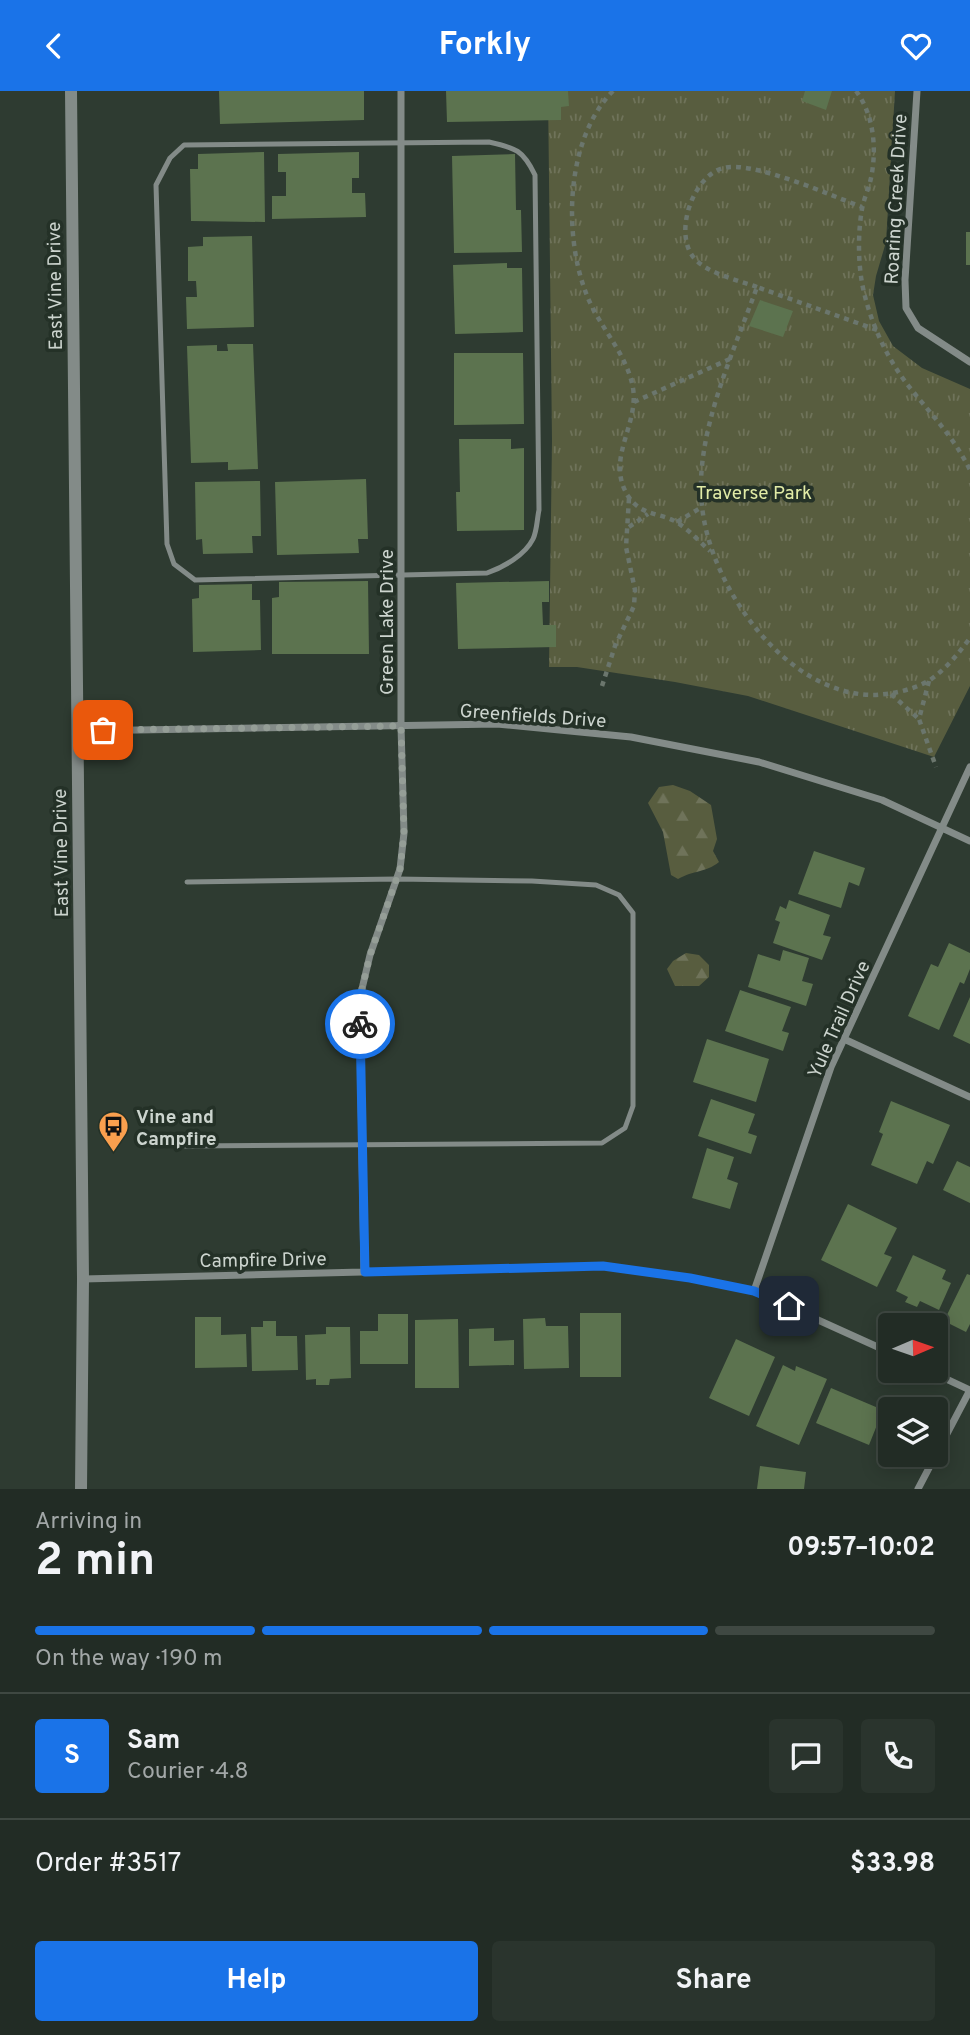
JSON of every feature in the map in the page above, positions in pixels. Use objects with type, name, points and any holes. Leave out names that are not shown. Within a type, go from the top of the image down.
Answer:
[{"type":"street","name":"East Vine Drive","points":[[71,91],[83,1279],[81,1489]]},
{"type":"street","name":"Green Lake Drive","points":[[365,1272],[361,993],[370,955],[397,879],[404,833],[401,726],[401,91]]},
{"type":"street","name":"Roaring Creek Drive","points":[[917,91],[905,280],[906,308],[918,328],[970,362]]},
{"type":"street","name":"Greenfields Drive","points":[[78,731],[497,724],[631,737],[759,762],[882,800],[970,841]]},
{"type":"street","name":"Yule Trail Drive","points":[[754,1291],[831,1067],[970,767]]},
{"type":"street","points":[[844,1039],[970,1097]]},
{"type":"street","name":"Campfire Drive","points":[[83,1279],[603,1266],[690,1278],[754,1291],[878,1347]]},
{"type":"street","points":[[918,1489],[970,1390],[948,1380]]},
{"type":"lane","points":[[489,142],[513,147],[526,157],[535,175],[539,510],[533,539],[520,554],[500,569],[487,573],[195,580],[174,564],[167,544],[156,185],[170,158],[184,145],[402,144],[489,142]]},
{"type":"lane","points":[[185,1146],[602,1143],[625,1128],[633,1106],[633,913],[619,895],[596,885],[532,881],[397,879],[187,882]]},
{"type":"path","points":[[605,91],[606,98]]},
{"type":"path","points":[[603,686],[615,646],[634,606],[635,590],[626,547],[629,497],[621,479],[619,462],[634,402],[631,374],[599,321],[586,293],[573,242],[573,192],[579,157],[590,123],[613,91]]},
{"type":"path","points":[[859,93],[872,126],[874,157],[871,179],[862,207],[860,231],[862,281],[867,306],[892,363],[958,445],[970,470]]},
{"type":"path","points":[[862,207],[746,168],[725,167],[708,174],[699,183],[686,222],[685,242],[695,259],[717,273],[877,330]]},
{"type":"path","points":[[757,287],[706,435],[701,470],[702,507],[711,552],[732,596],[765,640],[788,660],[840,690],[867,695],[891,694],[929,680],[953,661],[970,638]]},
{"type":"path","points":[[634,402],[732,358]]},
{"type":"path","points":[[629,497],[648,514],[677,522],[711,552]]},
{"type":"path","points":[[677,522],[702,507]]},
{"type":"path","points":[[629,527],[648,514]]},
{"type":"path","points":[[919,719],[929,680]]},
{"type":"path","points":[[891,694],[919,719],[936,767]]},
{"type":"green space","name":"Traverse Park","points":[[548,91],[895,91],[886,242],[873,295],[879,321],[893,346],[922,368],[970,389],[970,686],[934,757],[748,696],[577,667],[549,667],[552,441]]},
{"type":"green space","points":[[673,785],[690,791],[711,805],[717,839],[713,851],[719,862],[678,879],[671,875],[663,832],[648,803],[659,787]]},
{"type":"green space","points":[[686,953],[699,955],[709,965],[709,977],[699,986],[675,986],[667,969],[673,961]]},
{"type":"building","points":[[219,91],[364,91],[364,120],[220,124]]},
{"type":"building","points":[[446,91],[568,91],[569,106],[561,107],[561,120],[447,122]]},
{"type":"building","points":[[805,91],[832,91],[826,110],[802,101]]},
{"type":"building","points":[[264,152],[265,222],[191,221],[190,169],[198,169],[198,154]]},
{"type":"building","points":[[359,152],[359,178],[352,178],[352,193],[365,193],[366,217],[272,219],[272,196],[286,196],[286,172],[278,172],[278,154]]},
{"type":"building","points":[[515,154],[516,210],[521,210],[522,252],[454,253],[452,156]]},
{"type":"building","points":[[966,232],[970,232],[970,265],[966,265]]},
{"type":"building","points":[[252,236],[254,327],[187,329],[186,297],[197,297],[196,281],[188,281],[188,247],[203,246],[203,237]]},
{"type":"building","points":[[507,263],[507,268],[522,268],[523,332],[455,334],[453,265]]},
{"type":"building","points":[[760,300],[793,311],[783,337],[749,326]]},
{"type":"building","points":[[227,344],[253,344],[258,469],[228,470],[228,462],[191,463],[187,346],[217,345],[217,351],[228,351]]},
{"type":"building","points":[[454,353],[523,353],[524,424],[454,425]]},
{"type":"building","points":[[459,439],[511,439],[511,449],[524,448],[524,530],[457,531],[456,492],[460,492]]},
{"type":"building","points":[[366,479],[368,539],[358,539],[359,553],[277,555],[275,482]]},
{"type":"building","points":[[260,481],[261,536],[252,536],[253,553],[203,554],[202,539],[196,540],[195,482]]},
{"type":"building","points":[[368,581],[369,654],[272,654],[272,598],[279,597],[279,582]]},
{"type":"building","points":[[549,581],[549,602],[542,602],[543,625],[556,625],[556,647],[458,649],[456,583]]},
{"type":"building","points":[[252,584],[252,600],[260,600],[261,650],[193,652],[192,599],[199,598],[199,585]]},
{"type":"building","points":[[814,851],[865,868],[859,886],[849,882],[841,908],[798,894]]},
{"type":"building","points":[[789,900],[830,915],[823,935],[831,937],[822,960],[773,943],[780,922],[775,920],[780,906],[786,909]]},
{"type":"building","points":[[949,943],[970,953],[970,969],[964,984],[960,982],[939,1030],[908,1016],[931,964],[938,967]]},
{"type":"building","points":[[783,950],[809,958],[802,981],[813,984],[806,1006],[748,987],[758,954],[780,961]]},
{"type":"building","points":[[740,990],[791,1007],[782,1031],[789,1033],[783,1051],[725,1031]]},
{"type":"building","points":[[970,997],[970,1044],[953,1036]]},
{"type":"building","points":[[707,1039],[769,1059],[756,1102],[693,1082]]},
{"type":"building","points":[[711,1099],[755,1114],[748,1133],[757,1136],[751,1154],[698,1136]]},
{"type":"building","points":[[891,1101],[950,1125],[933,1164],[927,1161],[917,1184],[871,1165],[883,1134],[879,1132]]},
{"type":"building","points":[[707,1148],[734,1157],[727,1179],[738,1183],[730,1209],[692,1198]]},
{"type":"building","points":[[957,1161],[970,1167],[970,1203],[943,1190]]},
{"type":"building","points":[[848,1204],[897,1228],[884,1254],[892,1257],[877,1287],[821,1260]]},
{"type":"building","points":[[913,1255],[946,1270],[942,1279],[951,1283],[939,1310],[920,1301],[917,1307],[905,1302],[908,1297],[896,1291]]},
{"type":"building","points":[[967,1274],[970,1275],[970,1324],[966,1332],[948,1323],[948,1313]]},
{"type":"building","points":[[580,1313],[621,1313],[621,1377],[580,1377]]},
{"type":"building","points":[[378,1314],[408,1314],[408,1364],[360,1364],[360,1331],[378,1331]]},
{"type":"building","points":[[195,1317],[221,1317],[221,1335],[246,1334],[247,1367],[195,1368]]},
{"type":"building","points":[[545,1318],[546,1326],[568,1326],[569,1368],[524,1369],[523,1319]]},
{"type":"building","points":[[458,1319],[459,1388],[415,1388],[415,1320]]},
{"type":"building","points":[[263,1321],[276,1321],[276,1336],[297,1336],[298,1370],[252,1371],[251,1327],[263,1327]]},
{"type":"building","points":[[326,1327],[350,1327],[351,1378],[330,1379],[329,1385],[316,1385],[316,1379],[306,1380],[305,1335],[326,1334]]},
{"type":"building","points":[[494,1328],[494,1341],[514,1340],[514,1365],[469,1366],[469,1329]]},
{"type":"building","points":[[736,1339],[775,1357],[749,1416],[709,1398]]},
{"type":"building","points":[[783,1365],[795,1371],[796,1366],[827,1379],[799,1445],[756,1426]]},
{"type":"building","points":[[831,1388],[878,1408],[878,1422],[869,1445],[816,1423]]},
{"type":"building","points":[[760,1466],[806,1472],[804,1489],[757,1489]]},
{"type":"way so far","points":[[103,730],[401,726],[404,833],[400,869],[370,955],[361,993],[360,1024]]},
{"type":"place","name":"Vine and Campfire","points":[[113,1154]]},
{"type":"route","points":[[360,1024],[365,1272],[603,1266],[690,1278],[754,1291],[789,1306]]}]
